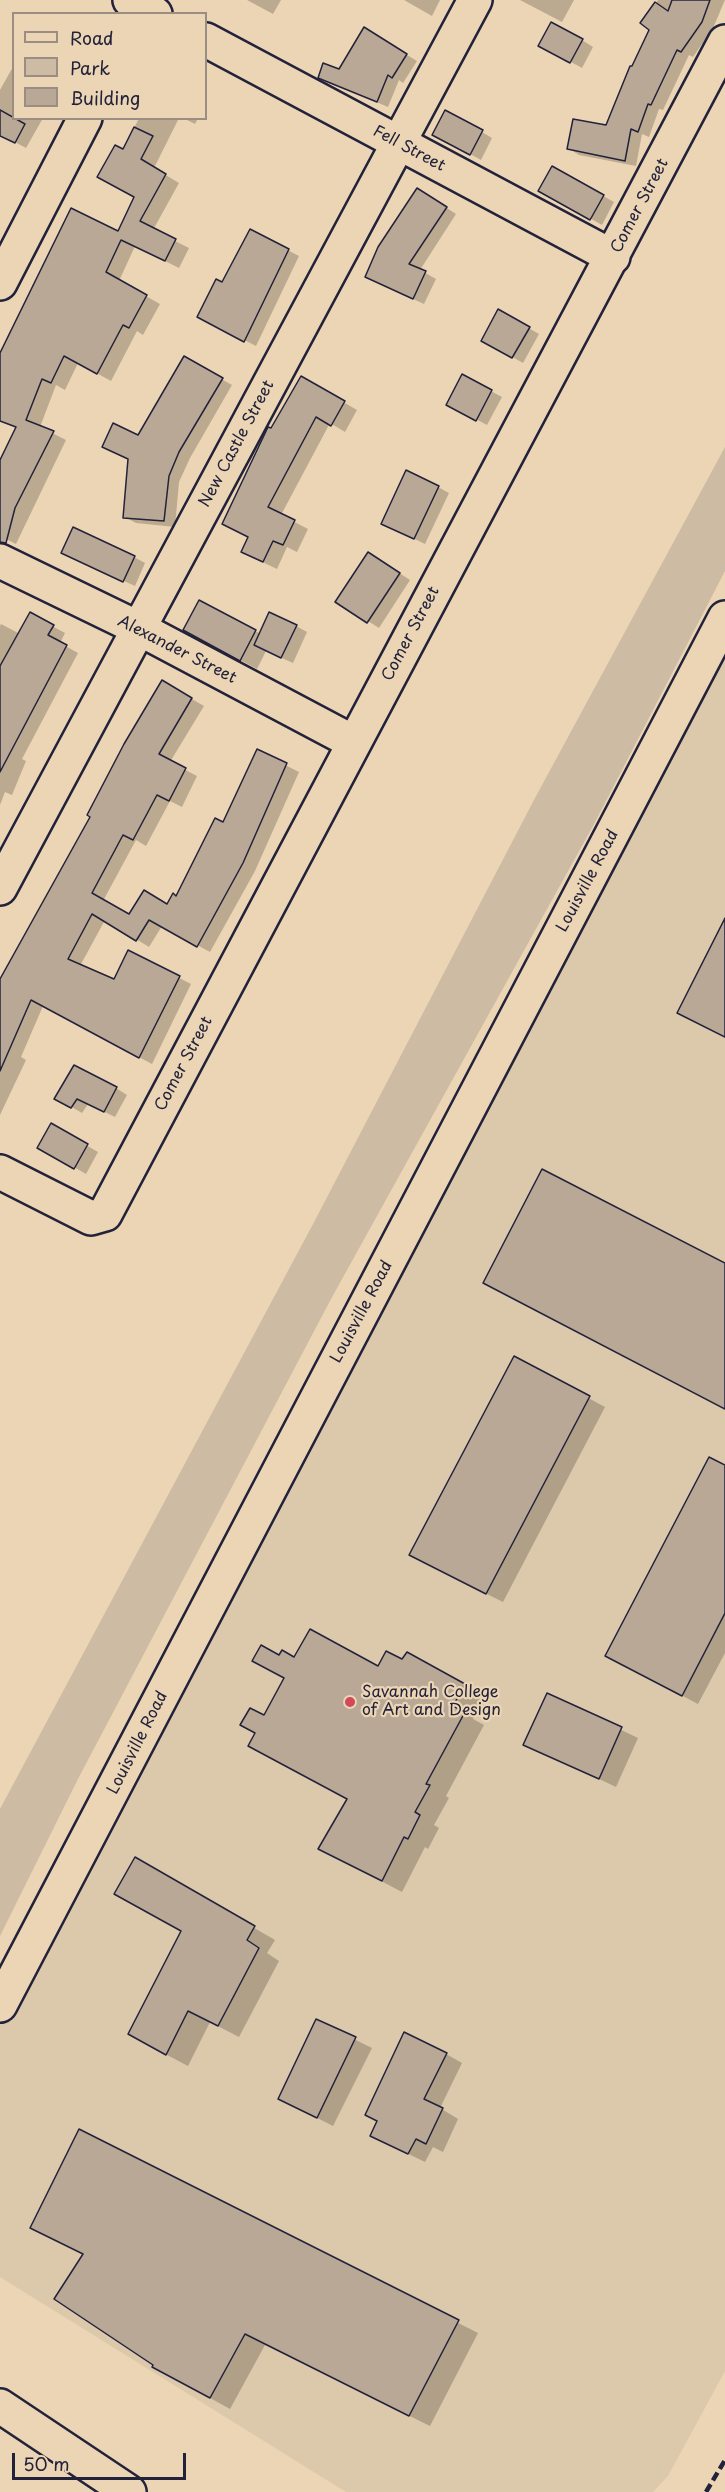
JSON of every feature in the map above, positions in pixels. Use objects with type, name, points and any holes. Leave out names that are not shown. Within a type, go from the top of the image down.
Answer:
[{"type":"main road","name":"New Castle Street","points":[[0,888],[475,0]]},
{"type":"main road","name":"Fell Street","points":[[207,41],[613,257]]},
{"type":"main road","name":"Comer Street","points":[[0,1172],[91,1218],[105,1214],[725,42]]},
{"type":"main road","points":[[0,283],[84,120]]},
{"type":"main road","name":"Alexander Street","points":[[0,561],[138,628],[353,742]]},
{"type":"main road","name":"Louisville Road","points":[[0,2005],[725,618]]},
{"type":"main road","points":[[0,2406],[129,2492]]},
{"type":"shaded area","points":[[725,619],[725,2371],[668,2476],[653,2492],[346,2492],[0,2277],[0,2004]]},
{"type":"green space","points":[[725,447],[725,571],[593,826],[331,1299],[79,1777],[0,1936],[0,1809],[312,1226],[535,798]]},
{"type":"building","points":[[672,0],[710,0],[702,22],[681,52],[677,50],[651,105],[648,104],[638,132],[631,129],[625,161],[567,149],[573,119],[606,125],[630,66],[649,30],[640,23],[655,2],[668,11]]},
{"type":"building","points":[[551,22],[583,39],[570,63],[538,46]]},
{"type":"building","points":[[364,27],[407,54],[392,78],[388,75],[377,102],[318,78],[323,63],[339,69]]},
{"type":"building","points":[[0,110],[12,117],[12,120],[25,124],[15,143],[0,136]]},
{"type":"building","points":[[445,110],[483,130],[470,155],[432,135]]},
{"type":"building","points":[[134,127],[153,136],[141,159],[166,174],[140,221],[176,239],[165,261],[121,240],[106,272],[147,295],[129,328],[123,325],[97,374],[64,356],[51,383],[42,379],[26,420],[54,431],[15,508],[6,543],[0,542],[0,460],[16,427],[0,421],[0,353],[71,208],[118,231],[134,197],[97,177],[115,145],[123,149]]},
{"type":"building","points":[[552,166],[604,195],[590,220],[538,191]]},
{"type":"building","points":[[417,188],[447,207],[409,264],[426,271],[413,299],[365,277],[378,247]]},
{"type":"building","points":[[250,229],[289,249],[244,342],[197,317],[216,279],[222,282]]},
{"type":"building","points":[[498,309],[530,327],[512,358],[481,341]]},
{"type":"building","points":[[184,356],[223,378],[179,452],[169,476],[164,521],[123,518],[128,459],[102,447],[113,423],[138,435]]},
{"type":"building","points":[[462,374],[492,390],[476,421],[446,405]]},
{"type":"building","points":[[301,376],[345,401],[331,426],[316,417],[268,507],[295,520],[283,545],[273,541],[263,562],[241,552],[248,537],[222,524],[268,427],[271,428]]},
{"type":"building","points":[[406,470],[439,486],[414,539],[381,524]]},
{"type":"building","points":[[73,527],[135,556],[123,582],[61,553]]},
{"type":"building","points":[[368,552],[400,573],[367,623],[335,602]]},
{"type":"building","points":[[199,600],[256,630],[240,661],[183,630]]},
{"type":"building","points":[[30,612],[54,625],[48,635],[67,645],[0,772],[0,666]]},
{"type":"building","points":[[269,612],[297,625],[281,658],[254,645]]},
{"type":"building","points":[[162,680],[192,698],[159,754],[186,768],[169,801],[157,795],[133,840],[123,835],[92,893],[129,914],[144,890],[167,904],[173,893],[176,896],[215,818],[223,822],[257,749],[287,763],[243,863],[197,947],[149,920],[136,941],[92,914],[68,959],[114,979],[128,950],[180,976],[139,1058],[31,1000],[0,1071],[0,979],[90,817],[87,815],[124,744]]},
{"type":"building","points":[[725,918],[725,1037],[677,1013]]},
{"type":"building","points":[[74,1065],[117,1087],[104,1112],[77,1099],[71,1108],[54,1099]]},
{"type":"building","points":[[51,1123],[88,1144],[74,1169],[37,1148]]},
{"type":"building","points":[[542,1169],[725,1263],[725,1409],[483,1283]]},
{"type":"building","points":[[514,1356],[590,1396],[486,1594],[409,1555]]},
{"type":"building","points":[[709,1457],[725,1465],[725,1613],[682,1696],[605,1656]]},
{"type":"building","points":[[310,1629],[378,1666],[386,1651],[402,1659],[407,1652],[465,1684],[453,1706],[465,1712],[426,1784],[430,1785],[415,1812],[420,1815],[408,1839],[404,1837],[382,1881],[318,1849],[347,1799],[248,1746],[255,1733],[240,1725],[250,1708],[264,1715],[284,1678],[252,1661],[261,1645],[279,1655],[282,1650],[294,1657]]},
{"type":"building","points":[[547,1693],[622,1727],[599,1779],[523,1745]]},
{"type":"building","points":[[135,1857],[255,1926],[247,1940],[259,1948],[218,2026],[188,2011],[166,2055],[128,2034],[181,1931],[114,1894]]},
{"type":"building","points":[[316,2019],[356,2037],[317,2118],[278,2099]]},
{"type":"building","points":[[404,2032],[447,2053],[424,2099],[443,2108],[426,2144],[416,2139],[408,2154],[370,2136],[377,2121],[365,2115]]},
{"type":"building","points":[[79,2129],[459,2320],[409,2416],[245,2334],[210,2398],[152,2367],[153,2365],[54,2299],[83,2254],[30,2228]]},
{"type":"railway","points":[[706,2492],[725,2460]]},
{"type":"place","name":"Savannah College of Art and Design","points":[[350,1702]]}]
